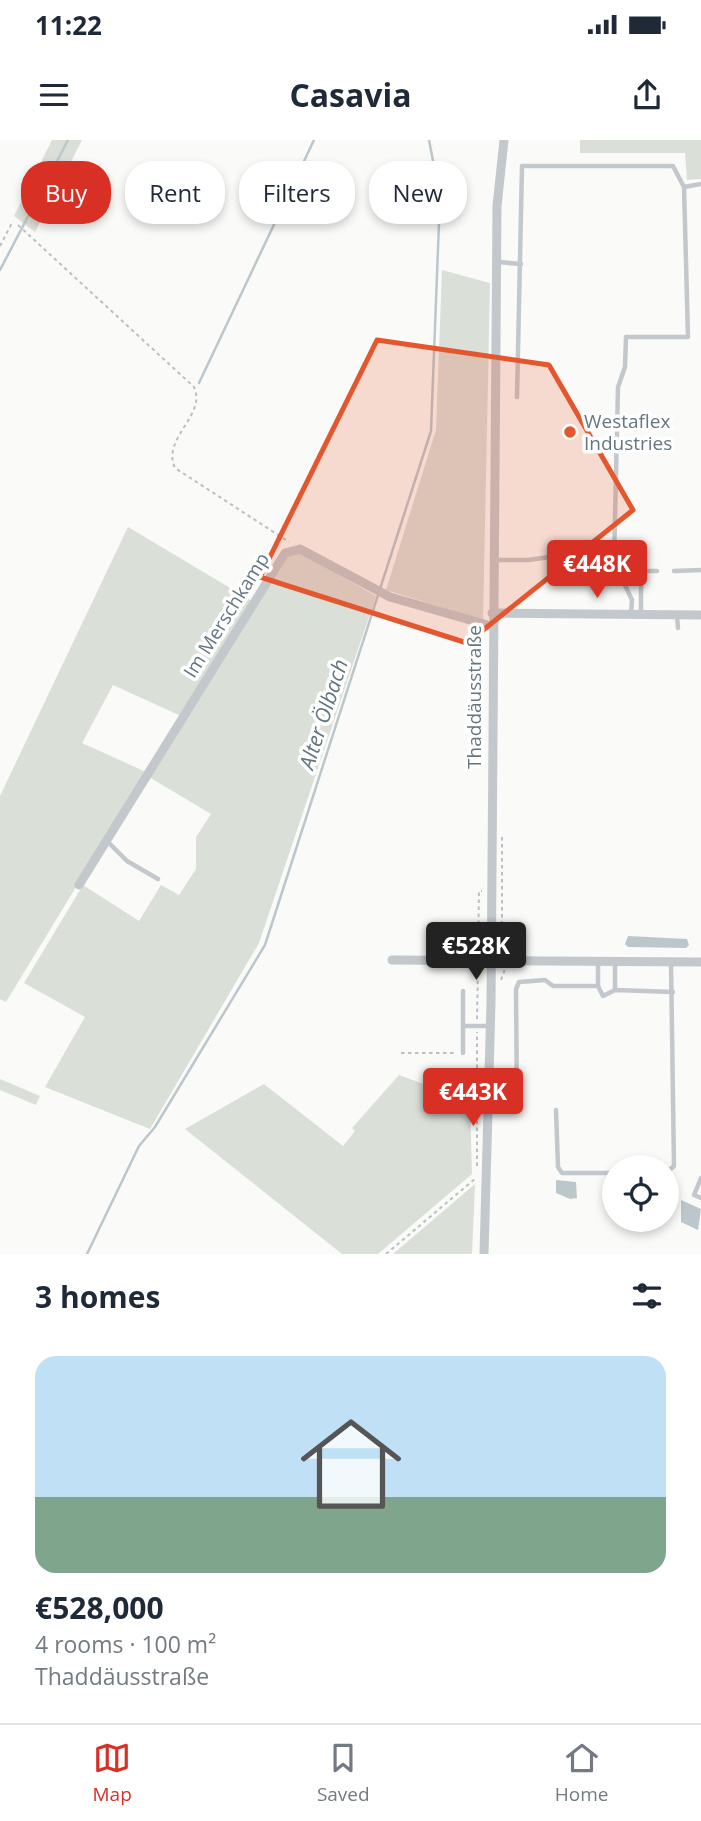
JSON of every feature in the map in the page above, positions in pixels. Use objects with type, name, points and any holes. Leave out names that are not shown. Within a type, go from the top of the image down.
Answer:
[{"type":"street","name":"Thaddäusstraße","points":[[484,1254],[492,961],[491,626],[497,206],[504,140]]},
{"type":"street","name":"Im Merschkamp","points":[[79,885],[285,553],[300,549],[390,597],[491,626]]},
{"type":"street","points":[[492,613],[701,615]]},
{"type":"street","points":[[392,960],[701,962]]},
{"type":"lane","points":[[517,397],[522,166],[673,166],[684,187],[688,337],[625,337],[625,367],[618,387],[614,562],[636,615]]},
{"type":"lane","points":[[684,187],[701,184]]},
{"type":"lane","points":[[496,262],[521,264]]},
{"type":"lane","points":[[493,560],[528,560],[614,548]]},
{"type":"lane","points":[[674,571],[701,570]]},
{"type":"lane","points":[[636,615],[641,571],[657,571]]},
{"type":"lane","points":[[677,615],[678,628]]},
{"type":"lane","points":[[107,841],[127,861],[158,879]]},
{"type":"lane","points":[[598,961],[598,986],[603,996],[615,990],[673,992]]},
{"type":"lane","points":[[615,961],[615,990]]},
{"type":"lane","points":[[671,961],[674,1155]]},
{"type":"lane","points":[[517,1108],[516,989],[519,982],[545,980],[553,986],[598,986]]},
{"type":"lane","points":[[463,992],[463,1053]]},
{"type":"lane","points":[[463,1026],[490,1026]]},
{"type":"lane","points":[[556,1110],[558,1167],[562,1173],[602,1172]]},
{"type":"lane","points":[[701,1178],[694,1195],[701,1198]]},
{"type":"path","points":[[0,246],[13,221]]},
{"type":"path","points":[[18,225],[194,387],[197,401],[172,450],[174,468],[291,544],[293,549]]},
{"type":"path","points":[[480,1181],[478,891],[502,891]]},
{"type":"path","points":[[500,982],[505,974],[506,961]]},
{"type":"path","points":[[401,1053],[463,1053]]},
{"type":"path","points":[[386,1254],[478,1175]]},
{"type":"highlighted area","points":[[377,340],[549,365],[633,510],[467,643],[260,577]]},
{"type":"shaded area","points":[[52,140],[82,140],[71,161],[42,161]]},
{"type":"shaded area","points":[[580,140],[701,140],[701,179],[687,180],[685,153],[580,153]]},
{"type":"shaded area","points":[[21,202],[21,221],[14,216]]},
{"type":"shaded area","points":[[24,224],[39,224],[35,232]]},
{"type":"shaded area","points":[[442,270],[490,283],[483,620],[386,590],[436,430]]},
{"type":"shaded area","points":[[128,527],[252,601],[181,716],[113,685],[82,743],[146,772],[6,1002],[0,999],[0,796]]},
{"type":"shaded area","points":[[299,552],[376,596],[259,943],[150,1129],[45,1087],[85,1017],[24,983],[83,885],[139,921],[161,885],[179,895],[196,869],[196,837],[211,814],[149,777],[287,556]]},
{"type":"shaded area","points":[[628,936],[687,939],[689,945],[686,948],[628,947],[625,944]]},
{"type":"shaded area","points":[[399,1075],[470,1101],[472,1174],[378,1254],[342,1254],[185,1129],[264,1084],[343,1146],[355,1131],[352,1128]]},
{"type":"shaded area","points":[[0,1079],[40,1096],[36,1105],[0,1090]]},
{"type":"shaded area","points":[[556,1180],[576,1182],[577,1198],[570,1199],[556,1193]]},
{"type":"shaded area","points":[[475,1184],[472,1254],[393,1254]]},
{"type":"shaded area","points":[[681,1200],[701,1209],[698,1230],[681,1222]]},
{"type":"waterway","points":[[0,270],[68,140]]},
{"type":"waterway","points":[[199,383],[314,140]]},
{"type":"waterway","name":"Alter Ölbach","points":[[87,1254],[139,1146],[155,1127],[265,945],[431,431],[440,197],[429,140]]},
{"type":"place","name":"Westaflex Industries","points":[[570,432]]}]
